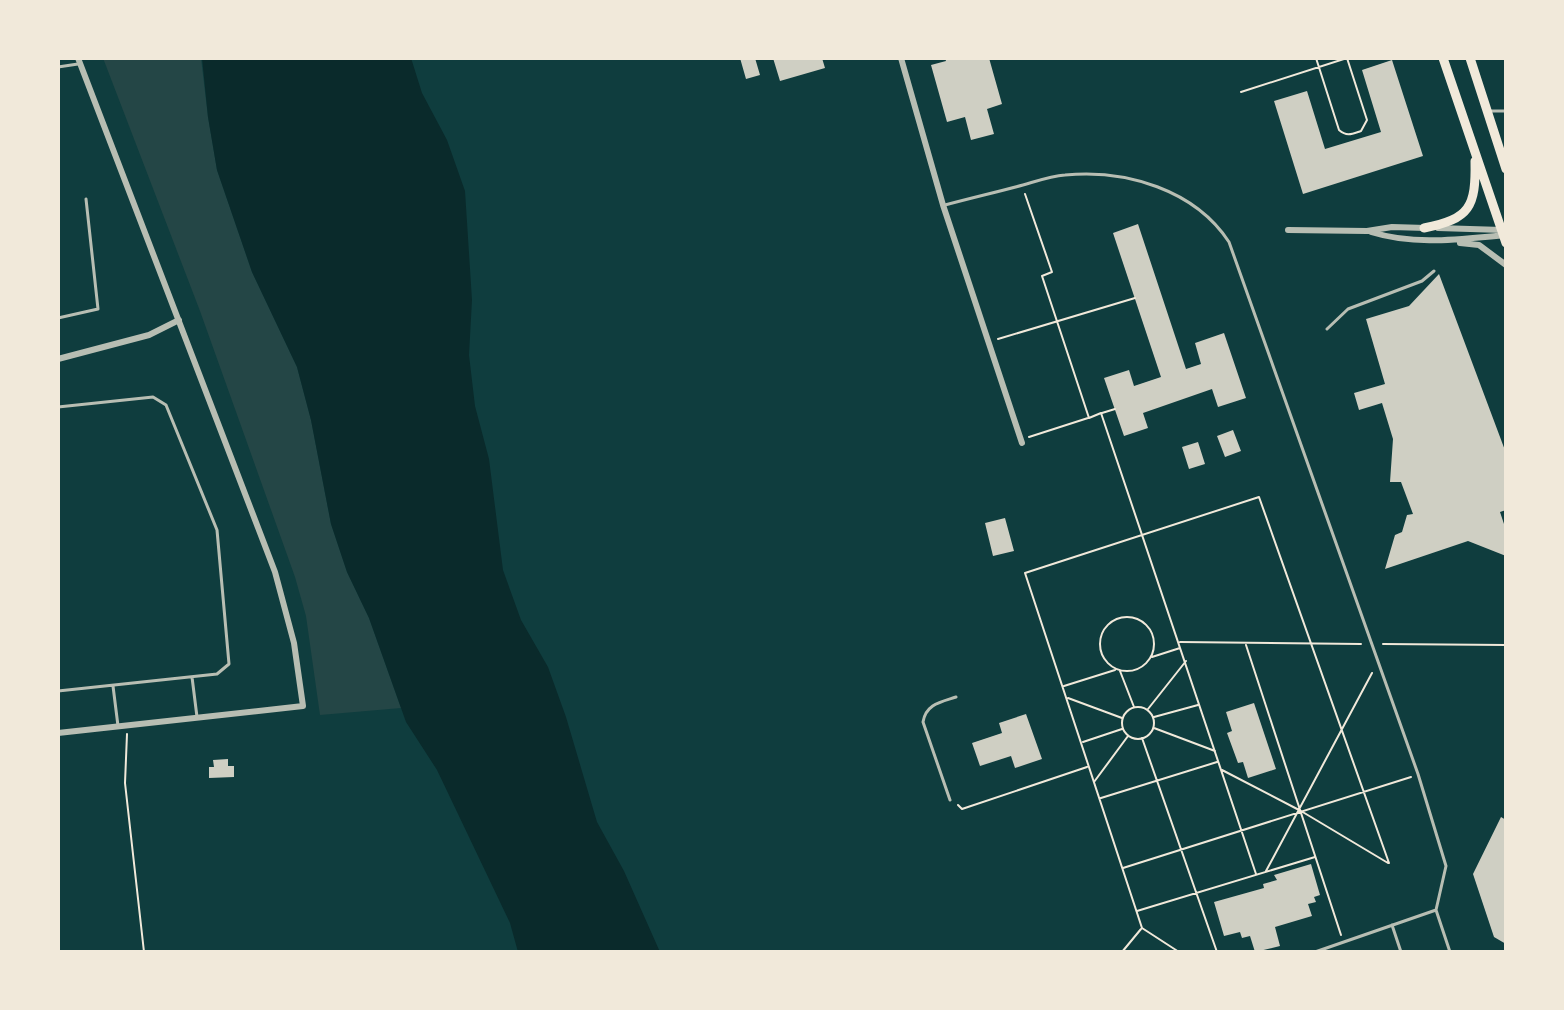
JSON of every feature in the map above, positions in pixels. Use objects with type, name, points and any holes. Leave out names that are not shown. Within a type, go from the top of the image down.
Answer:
[{"type":"main road","points":[[1443,58],[1505,235]]},
{"type":"main road","points":[[1470,58],[1506,169]]},
{"type":"main road","points":[[1424,228],[1454,222],[1465,211],[1472,197],[1475,149]]},
{"type":"street","points":[[901,58],[943,205],[1022,441]]},
{"type":"street","points":[[58,733],[303,706],[294,643],[275,572],[79,61]]},
{"type":"street","points":[[1288,230],[1367,231],[1392,227],[1505,235]]},
{"type":"street","points":[[1367,231],[1404,241],[1452,241],[1505,235]]},
{"type":"street","points":[[1452,241],[1479,245],[1506,265]]},
{"type":"street","points":[[58,359],[149,335],[179,320]]},
{"type":"lane","points":[[58,67],[79,61]]},
{"type":"lane","points":[[1487,111],[1506,111]]},
{"type":"lane","points":[[943,205],[1062,175],[1083,174],[1123,179],[1172,191],[1218,225],[1229,242],[1418,774],[1446,866],[1436,910],[1450,952]]},
{"type":"lane","points":[[58,318],[98,309],[86,199]]},
{"type":"lane","points":[[1327,329],[1348,309],[1422,281],[1434,271]]},
{"type":"lane","points":[[58,407],[153,397],[166,405],[217,530],[229,664],[217,674],[58,691]]},
{"type":"lane","points":[[192,677],[197,718]]},
{"type":"lane","points":[[113,685],[118,726]]},
{"type":"lane","points":[[950,800],[923,722],[927,710],[934,704],[956,697]]},
{"type":"lane","points":[[1315,952],[1436,910]]},
{"type":"lane","points":[[1392,925],[1401,952]]},
{"type":"path","points":[[1241,92],[1319,67],[1347,58],[1367,120],[1361,131],[1344,135],[1339,130],[1319,67],[1316,58]]},
{"type":"path","points":[[1023,185],[1052,272],[1042,276],[1089,418]]},
{"type":"path","points":[[988,342],[1135,298]]},
{"type":"path","points":[[1022,441],[1115,409]]},
{"type":"path","points":[[1101,413],[1256,874]]},
{"type":"path","points":[[1179,952],[1142,928],[1025,573],[1259,497],[1389,863],[1301,811],[1221,770]]},
{"type":"path","points":[[1134,708],[1118,670],[1105,661],[1099,643],[1106,626],[1122,617],[1141,620],[1148,627],[1154,644],[1151,657]]},
{"type":"path","points":[[1180,642],[1506,645]]},
{"type":"path","points":[[1245,643],[1344,942]]},
{"type":"path","points":[[1062,687],[1118,670],[1136,670],[1151,657],[1182,647]]},
{"type":"path","points":[[1147,710],[1186,661]]},
{"type":"path","points":[[1266,871],[1379,662]]},
{"type":"path","points":[[1066,697],[1123,718]]},
{"type":"path","points":[[1153,718],[1199,704]]},
{"type":"path","points":[[1134,708],[1147,710],[1153,718],[1150,734],[1142,738],[1129,735],[1123,728],[1123,718],[1134,708]]},
{"type":"path","points":[[127,725],[125,783],[144,952]]},
{"type":"path","points":[[1081,742],[1123,728]]},
{"type":"path","points":[[1153,728],[1215,751]]},
{"type":"path","points":[[1094,782],[1129,735]]},
{"type":"path","points":[[1142,738],[1217,952]]},
{"type":"path","points":[[1099,799],[1218,761]]},
{"type":"path","points":[[950,800],[962,809],[1088,766]]},
{"type":"path","points":[[1122,869],[1418,774]]},
{"type":"path","points":[[1136,911],[1316,856]]},
{"type":"path","points":[[1122,952],[1142,928]]},
{"type":"shaded area","points":[[103,58],[201,58],[217,170],[252,272],[297,367],[311,420],[331,524],[401,708],[320,715],[306,616],[295,577],[200,311]]},
{"type":"shaded area","points":[[202,58],[411,58],[422,93],[447,140],[465,191],[472,300],[469,355],[475,406],[489,459],[503,570],[521,620],[548,667],[597,822],[624,871],[660,952],[518,952],[510,923],[437,770],[406,722],[369,618],[347,572],[331,524],[311,420],[297,367],[252,272],[217,170]]},
{"type":"building","points":[[740,58],[755,58],[760,75],[746,79]]},
{"type":"building","points":[[773,58],[822,58],[825,68],[780,81]]},
{"type":"building","points":[[945,58],[989,58],[1002,104],[987,109],[994,134],[971,140],[965,117],[947,122],[931,65],[946,61]]},
{"type":"building","points":[[1392,60],[1423,156],[1303,194],[1274,101],[1307,91],[1325,149],[1381,132],[1362,70]]},
{"type":"building","points":[[1138,224],[1186,369],[1201,364],[1195,343],[1224,333],[1246,398],[1218,407],[1212,389],[1143,413],[1148,428],[1124,436],[1104,378],[1129,370],[1134,386],[1161,377],[1113,233]]},
{"type":"building","points":[[1439,274],[1506,453],[1506,510],[1500,512],[1506,530],[1506,556],[1468,541],[1385,569],[1395,535],[1402,532],[1407,515],[1413,514],[1401,482],[1390,482],[1393,439],[1382,403],[1359,410],[1354,393],[1385,384],[1366,319],[1409,306]]},
{"type":"building","points":[[1233,430],[1241,451],[1225,457],[1217,436]]},
{"type":"building","points":[[1198,442],[1205,464],[1189,469],[1182,447]]},
{"type":"building","points":[[1005,518],[1014,551],[993,556],[985,523]]},
{"type":"building","points":[[1254,703],[1276,769],[1248,778],[1243,762],[1238,763],[1227,733],[1232,731],[1226,712]]},
{"type":"building","points":[[1026,714],[1042,759],[1015,768],[1011,756],[980,766],[972,743],[1002,733],[999,723]]},
{"type":"building","points":[[228,759],[228,766],[234,766],[234,777],[209,778],[209,767],[214,767],[213,760]]},
{"type":"building","points":[[1501,817],[1506,820],[1506,944],[1494,937],[1473,874]]},
{"type":"building","points":[[1311,864],[1320,895],[1314,897],[1316,902],[1308,904],[1312,916],[1275,927],[1280,946],[1255,952],[1250,936],[1242,938],[1240,932],[1224,936],[1214,902],[1264,888],[1263,884],[1277,880],[1274,875]]}]
